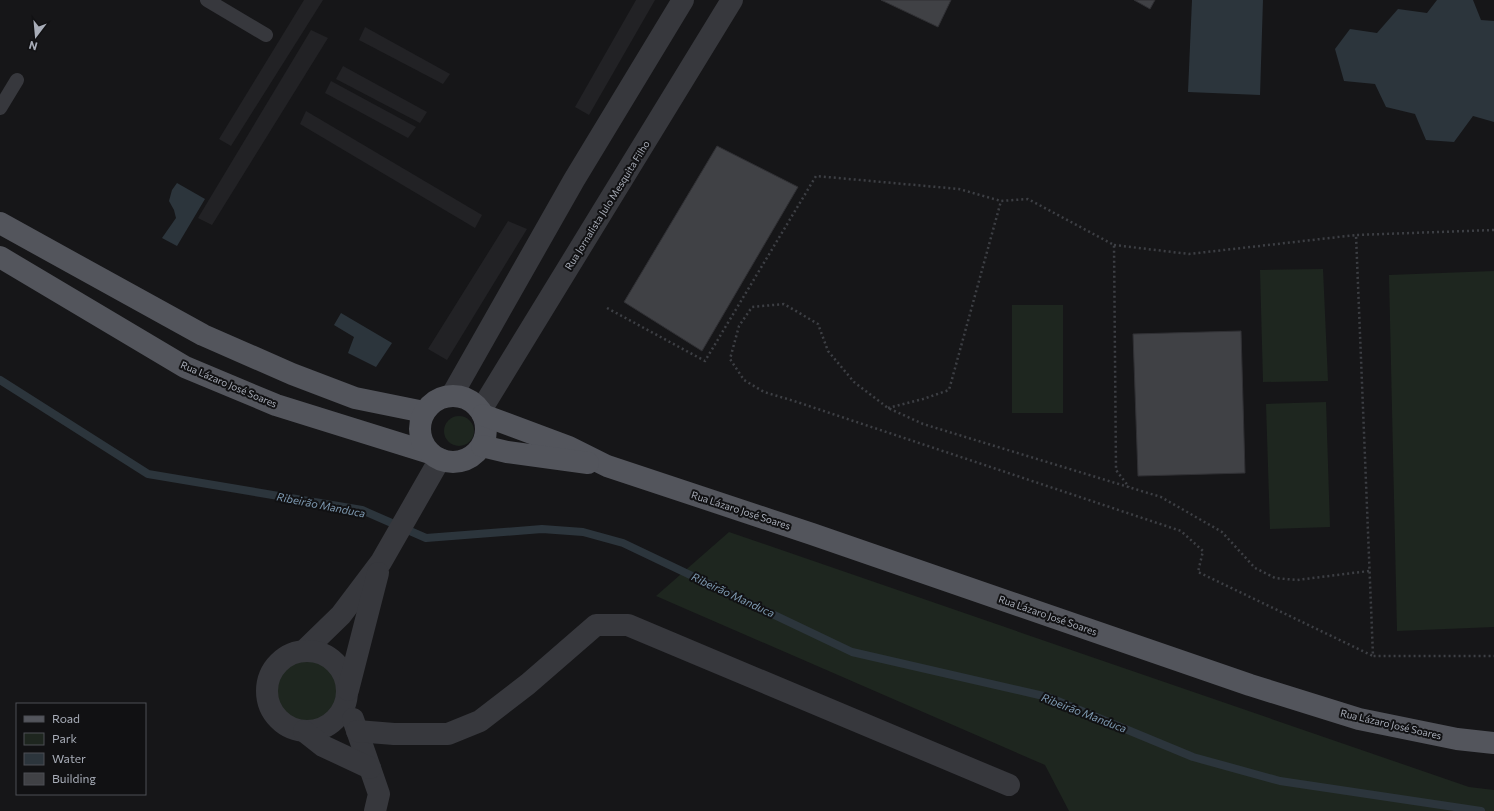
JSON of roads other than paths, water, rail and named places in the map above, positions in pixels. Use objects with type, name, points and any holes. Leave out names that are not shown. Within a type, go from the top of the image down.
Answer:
[{"type":"main road","points":[[0,223],[203,335],[292,374],[355,398],[424,412]]},
{"type":"main road","name":"Rua Lázaro José Soares","points":[[0,257],[185,367],[276,405],[435,456]]},
{"type":"main road","points":[[452,396],[463,397],[473,402],[482,412],[486,430],[482,446],[471,457],[461,461],[450,462],[435,456],[424,444],[420,434],[420,422],[424,412],[432,403],[441,398],[452,396]]},
{"type":"main road","name":"Rua Lázaro José Soares","points":[[482,412],[569,447],[607,466],[812,534],[1257,687],[1359,719],[1457,739],[1494,743]]},
{"type":"main road","name":"Rua Lázaro José Soares","points":[[482,446],[507,452],[607,466]]},
{"type":"street","points":[[452,396],[574,180],[683,0]]},
{"type":"street","name":"Rua Jornalista Julo Mesquita Filho","points":[[482,412],[732,0]]},
{"type":"street","points":[[305,650],[341,615],[384,558],[408,514],[435,456]]},
{"type":"street","points":[[375,811],[379,794],[357,731],[347,695],[344,674],[338,664],[328,656],[317,651],[305,650],[293,653],[282,658],[274,667],[268,678],[266,690],[268,702],[273,713],[282,722],[292,728],[304,731],[316,730],[335,720],[347,695],[384,558]]},
{"type":"street","points":[[357,731],[394,734],[448,734],[480,721],[528,684],[596,625],[628,625],[1010,785]]},
{"type":"street","points":[[304,731],[323,746],[370,768]]},
{"type":"lane","points":[[207,0],[266,35]]},
{"type":"lane","points":[[0,108],[17,80]]},
{"type":"water","points":[[1192,0],[1263,0],[1260,95],[1188,92]]},
{"type":"water","points":[[1437,0],[1473,0],[1481,20],[1494,21],[1494,122],[1473,116],[1454,142],[1426,140],[1415,114],[1386,107],[1375,84],[1344,81],[1335,49],[1350,29],[1377,33],[1398,9],[1427,13]]},
{"type":"water","points":[[177,183],[205,199],[177,246],[162,238],[176,218],[169,201],[172,190]]},
{"type":"water","points":[[341,313],[392,343],[376,367],[348,353],[354,337],[334,325]]},
{"type":"waterway","name":"Ribeirão Manduca","points":[[0,380],[148,474],[362,510],[426,538],[542,529],[583,532],[623,543],[852,652],[1048,697],[1193,757],[1280,781],[1481,811]]}]
